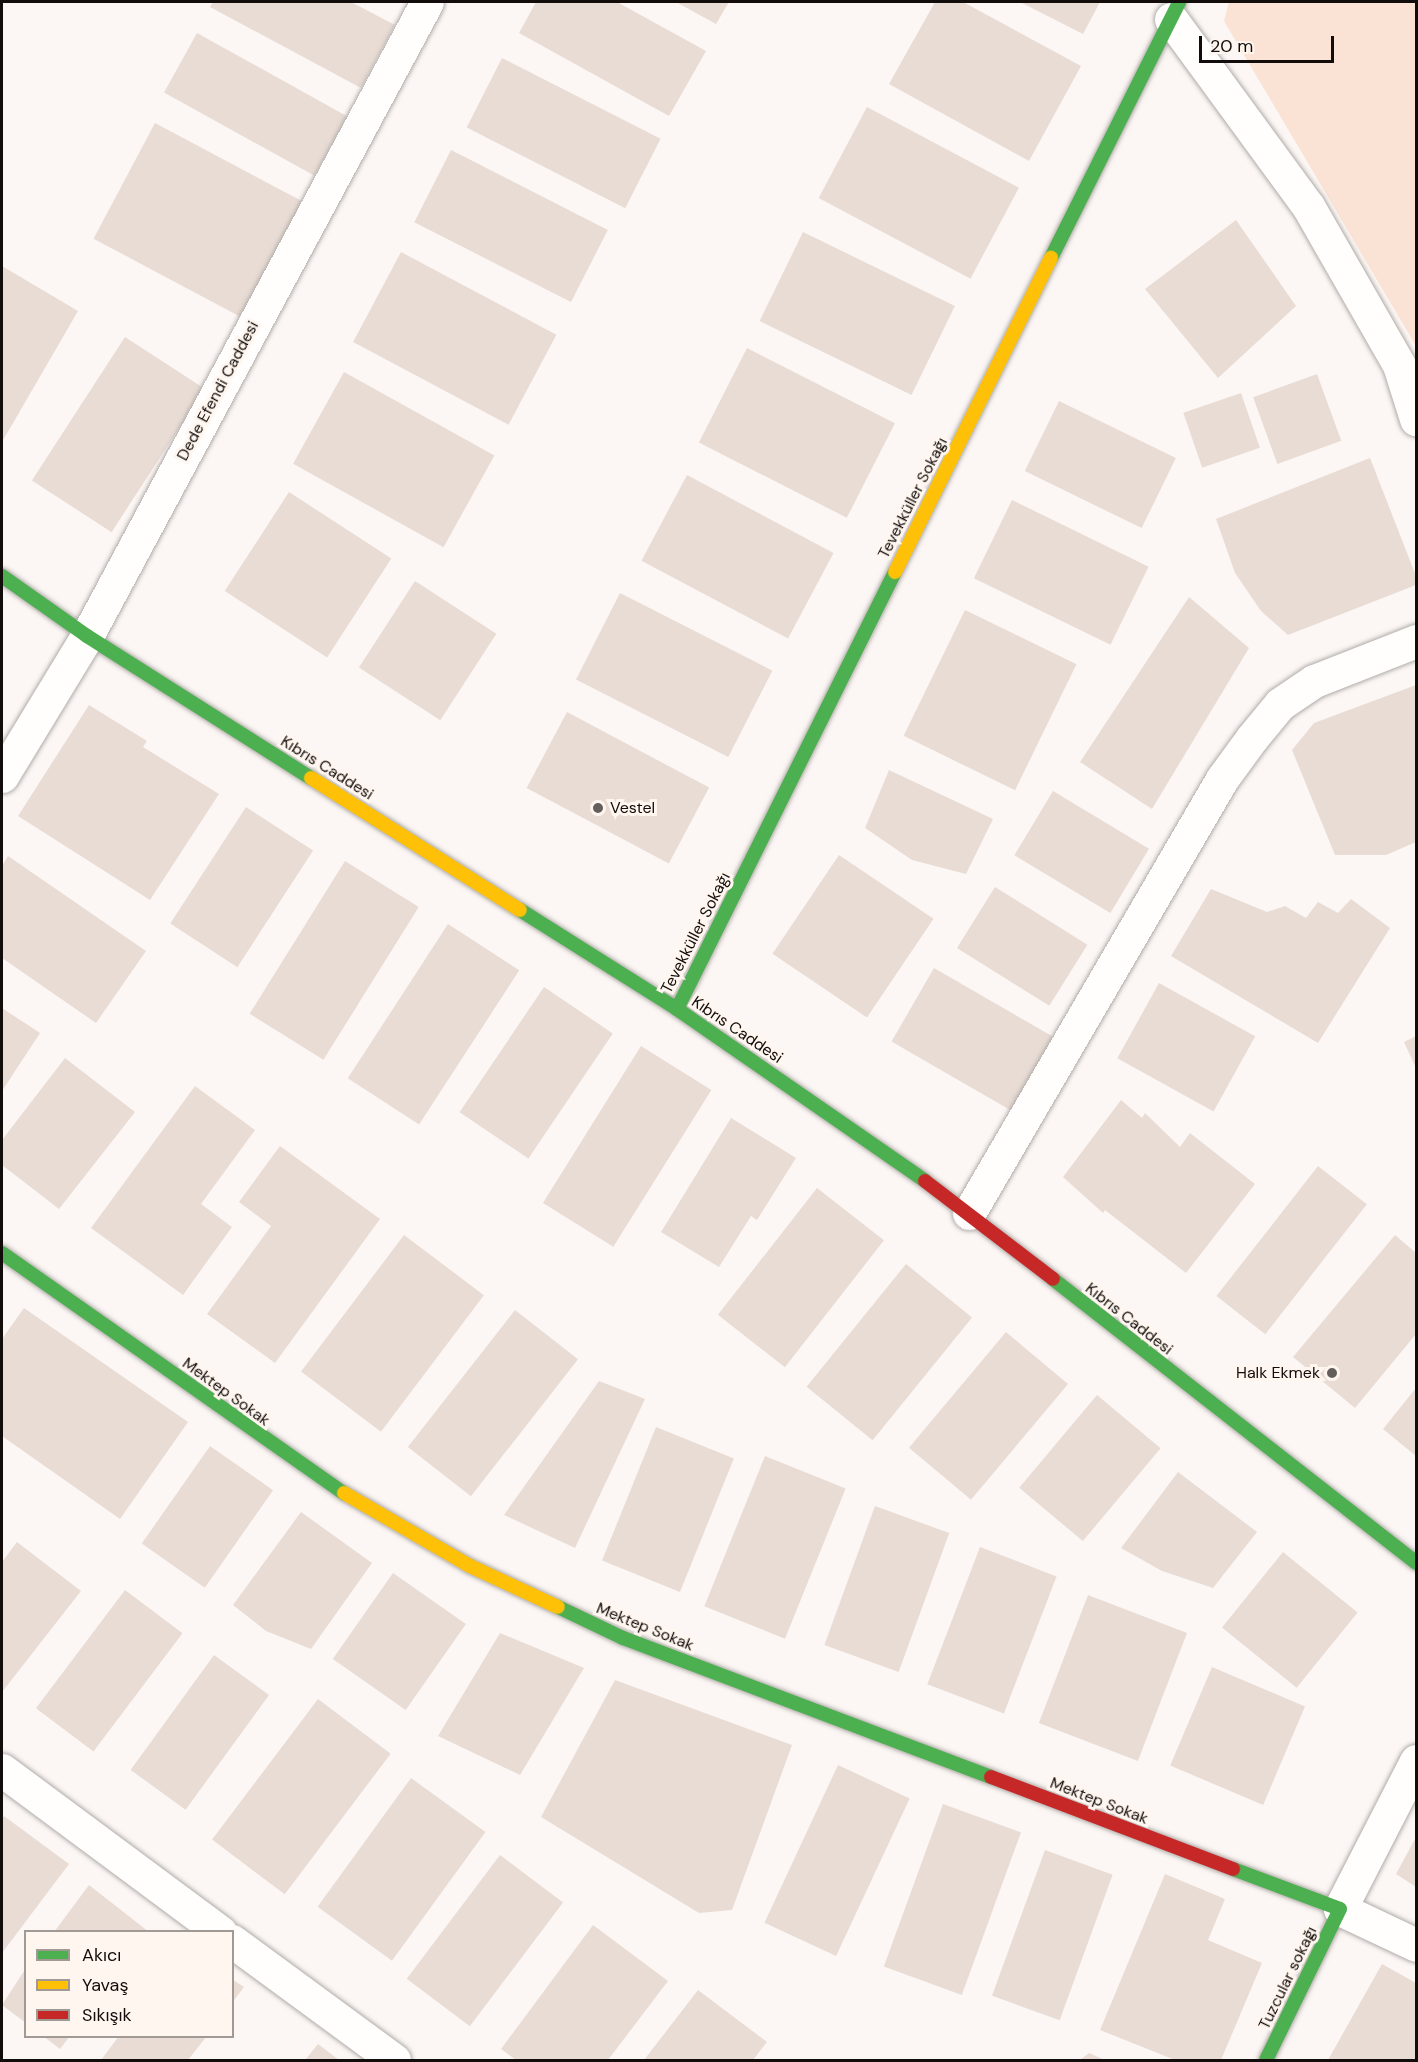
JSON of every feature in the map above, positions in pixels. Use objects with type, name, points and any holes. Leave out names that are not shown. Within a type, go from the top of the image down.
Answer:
[{"type":"street","name":"Dede Efendi Caddesi","points":[[2,776],[87,636],[427,2]]},
{"type":"street","points":[[1175,10],[1308,206],[1399,365],[1416,419]]},
{"type":"street","name":"Tevekküller Sokağı","points":[[676,1009],[1175,10]]},
{"type":"street","name":"Kıbrıs Caddesi","points":[[2,576],[87,636],[676,1009],[969,1213],[1416,1563]]},
{"type":"street","points":[[969,1213],[1222,779],[1252,738],[1280,704],[1314,681],[1416,641]]},
{"type":"street","name":"Mektep Sokak","points":[[2,1253],[321,1480],[468,1565],[623,1638],[1340,1909]]},
{"type":"street","points":[[1416,1761],[1340,1909],[1416,1945]]},
{"type":"street","points":[[2,1770],[217,1930]]},
{"type":"street","name":"Tuzcular sokağı","points":[[1266,2061],[1340,1909]]},
{"type":"street","points":[[234,1942],[394,2061]]},
{"type":"shaded area","points":[[1229,2],[1416,2],[1416,346],[1224,21]]},
{"type":"building","points":[[213,2],[351,2],[395,25],[361,88],[210,7]]},
{"type":"building","points":[[536,2],[617,2],[706,51],[669,116],[519,33]]},
{"type":"building","points":[[676,2],[729,2],[716,24]]},
{"type":"building","points":[[935,2],[963,2],[1081,66],[1029,161],[889,84]]},
{"type":"building","points":[[1020,2],[1100,2],[1083,34]]},
{"type":"building","points":[[197,33],[347,116],[314,176],[164,92]]},
{"type":"building","points":[[502,58],[661,139],[625,208],[467,127]]},
{"type":"building","points":[[867,107],[1019,188],[971,279],[819,198]]},
{"type":"building","points":[[155,123],[305,203],[244,318],[93,239]]},
{"type":"building","points":[[451,150],[608,230],[571,302],[414,222]]},
{"type":"building","points":[[1236,220],[1296,306],[1218,378],[1145,289]]},
{"type":"building","points":[[803,232],[955,306],[911,395],[760,321]]},
{"type":"building","points":[[401,252],[556,335],[509,425],[353,342]]},
{"type":"building","points":[[2,266],[78,311],[2,442]]},
{"type":"building","points":[[125,337],[205,389],[112,532],[32,480]]},
{"type":"building","points":[[747,348],[895,423],[847,518],[699,442]]},
{"type":"building","points":[[344,372],[494,455],[444,547],[293,464]]},
{"type":"building","points":[[1317,374],[1341,441],[1277,464],[1253,397]]},
{"type":"building","points":[[1241,393],[1260,448],[1202,468],[1183,413]]},
{"type":"building","points":[[1059,401],[1176,458],[1142,528],[1025,471]]},
{"type":"building","points":[[1370,458],[1416,576],[1416,585],[1288,635],[1261,611],[1235,573],[1216,519]]},
{"type":"building","points":[[687,475],[834,553],[788,639],[641,561]]},
{"type":"building","points":[[289,492],[391,558],[327,657],[225,591]]},
{"type":"building","points":[[1012,500],[1149,567],[1110,645],[974,578]]},
{"type":"building","points":[[415,581],[496,634],[440,720],[359,667]]},
{"type":"building","points":[[620,593],[772,671],[728,757],[576,679]]},
{"type":"building","points":[[1189,597],[1249,648],[1152,809],[1080,762]]},
{"type":"building","points":[[965,610],[1076,664],[1015,790],[904,736]]},
{"type":"building","points":[[1416,685],[1416,842],[1386,855],[1335,855],[1292,750],[1314,723]]},
{"type":"building","points":[[89,705],[147,741],[143,747],[219,794],[150,900],[18,816]]},
{"type":"building","points":[[567,712],[709,788],[669,864],[527,788]]},
{"type":"building","points":[[889,770],[993,819],[966,874],[912,860],[865,828]]},
{"type":"building","points":[[1053,791],[1149,849],[1110,913],[1014,855]]},
{"type":"building","points":[[246,807],[313,851],[237,967],[170,924]]},
{"type":"building","points":[[839,855],[934,919],[867,1017],[772,954]]},
{"type":"building","points":[[8,856],[146,951],[96,1023],[2,958],[2,866]]},
{"type":"building","points":[[345,861],[419,907],[323,1060],[250,1014]]},
{"type":"building","points":[[995,887],[1087,945],[1049,1006],[957,948]]},
{"type":"building","points":[[1211,889],[1267,912],[1285,906],[1306,918],[1318,902],[1338,913],[1351,899],[1390,928],[1318,1043],[1171,956]]},
{"type":"building","points":[[448,924],[519,970],[419,1125],[348,1078]]},
{"type":"building","points":[[934,968],[1054,1037],[1011,1111],[892,1042]]},
{"type":"building","points":[[1159,983],[1255,1036],[1214,1112],[1117,1058]]},
{"type":"building","points":[[544,987],[613,1033],[528,1159],[460,1112]]},
{"type":"building","points":[[2,1008],[40,1033],[2,1091]]},
{"type":"building","points":[[1416,1036],[1416,1068],[1404,1042]]},
{"type":"building","points":[[641,1046],[711,1090],[613,1247],[543,1203]]},
{"type":"building","points":[[65,1058],[135,1112],[59,1209],[2,1165],[2,1140]]},
{"type":"building","points":[[195,1086],[255,1130],[201,1204],[232,1227],[183,1295],[91,1228]]},
{"type":"building","points":[[1121,1100],[1142,1118],[1145,1113],[1180,1147],[1190,1133],[1255,1184],[1186,1273],[1105,1210],[1103,1213],[1063,1177]]},
{"type":"building","points":[[731,1118],[796,1158],[757,1220],[751,1216],[719,1267],[661,1232]]},
{"type":"building","points":[[280,1146],[380,1219],[275,1363],[207,1314],[271,1226],[239,1202]]},
{"type":"building","points":[[1318,1166],[1367,1204],[1265,1334],[1216,1296]]},
{"type":"building","points":[[817,1188],[884,1240],[785,1367],[718,1315]]},
{"type":"building","points":[[404,1235],[484,1295],[381,1432],[301,1372]]},
{"type":"building","points":[[1395,1235],[1416,1253],[1416,1334],[1355,1408],[1293,1357]]},
{"type":"building","points":[[906,1264],[972,1317],[873,1440],[807,1387]]},
{"type":"building","points":[[24,1308],[188,1422],[120,1519],[2,1436],[2,1339]]},
{"type":"building","points":[[515,1310],[578,1359],[471,1496],[408,1447]]},
{"type":"building","points":[[1006,1332],[1068,1384],[971,1500],[909,1448]]},
{"type":"building","points":[[599,1381],[645,1399],[575,1548],[504,1515]]},
{"type":"building","points":[[1416,1388],[1416,1456],[1383,1429]]},
{"type":"building","points":[[1097,1395],[1161,1448],[1083,1541],[1019,1488]]},
{"type":"building","points":[[656,1427],[734,1458],[680,1592],[602,1561]]},
{"type":"building","points":[[210,1446],[273,1490],[205,1588],[142,1543]]},
{"type":"building","points":[[765,1456],[846,1489],[785,1639],[704,1606]]},
{"type":"building","points":[[1178,1472],[1257,1532],[1213,1588],[1162,1571],[1121,1548]]},
{"type":"building","points":[[875,1506],[949,1533],[899,1672],[824,1645]]},
{"type":"building","points":[[301,1512],[372,1563],[311,1649],[266,1631],[233,1605]]},
{"type":"building","points":[[17,1542],[81,1591],[2,1692],[2,1562]]},
{"type":"building","points":[[980,1547],[1057,1576],[1004,1714],[927,1684]]},
{"type":"building","points":[[1283,1552],[1358,1612],[1297,1688],[1222,1627]]},
{"type":"building","points":[[393,1573],[466,1624],[406,1710],[333,1659]]},
{"type":"building","points":[[125,1590],[183,1633],[93,1752],[36,1708]]},
{"type":"building","points":[[1088,1595],[1187,1633],[1138,1761],[1039,1723]]},
{"type":"building","points":[[500,1633],[584,1668],[520,1775],[438,1736]]},
{"type":"building","points":[[214,1655],[269,1695],[186,1810],[131,1770]]},
{"type":"building","points":[[1212,1667],[1305,1706],[1263,1805],[1170,1765]]},
{"type":"building","points":[[615,1680],[792,1745],[732,1910],[699,1913],[541,1817]]},
{"type":"building","points":[[318,1699],[391,1754],[285,1894],[212,1840]]},
{"type":"building","points":[[838,1765],[910,1798],[836,1956],[764,1923]]},
{"type":"building","points":[[411,1778],[485,1832],[392,1961],[318,1907]]},
{"type":"building","points":[[943,1804],[1021,1832],[962,1995],[884,1967]]},
{"type":"building","points":[[4,1816],[69,1864],[2,1953],[2,1819]]},
{"type":"building","points":[[1416,1837],[1416,1887],[1396,1874]]},
{"type":"building","points":[[1045,1850],[1113,1875],[1060,2020],[992,1996]]},
{"type":"building","points":[[500,1855],[563,1903],[470,2026],[407,1979]]},
{"type":"building","points":[[1165,1874],[1225,1899],[1208,1940],[1262,1963],[1221,2060],[1175,2060],[1100,2030]]},
{"type":"building","points":[[89,1885],[146,1930],[55,1930]]},
{"type":"building","points":[[593,1925],[668,1981],[608,2060],[516,2060],[501,2049]]},
{"type":"building","points":[[1382,1964],[1416,1983],[1416,2060],[1328,2060]]},
{"type":"building","points":[[24,1971],[24,2022],[2,2005]]},
{"type":"building","points":[[234,1980],[244,1987],[234,2000]]},
{"type":"building","points":[[698,1990],[767,2042],[753,2060],[644,2060]]},
{"type":"building","points":[[46,2038],[68,2038],[60,2049]]},
{"type":"building","points":[[118,2038],[205,2038],[188,2060],[101,2060]]},
{"type":"building","points":[[318,2044],[339,2060],[305,2060]]},
{"type":"building","points":[[1089,2053],[1105,2060],[1080,2060]]},
{"type":"traffic: fast","points":[[1051,258],[1179,2]]},
{"type":"traffic: fast","points":[[677,1009],[895,572]]},
{"type":"traffic: fast","points":[[2,576],[87,636],[311,778]]},
{"type":"traffic: fast","points":[[520,910],[677,1009],[925,1181]]},
{"type":"traffic: fast","points":[[2,1253],[344,1493]]},
{"type":"traffic: fast","points":[[1053,1279],[1416,1563]]},
{"type":"traffic: fast","points":[[558,1607],[623,1638],[991,1777]]},
{"type":"traffic: fast","points":[[1233,1869],[1340,1909],[1266,2060]]},
{"type":"traffic: slow","points":[[895,572],[1051,258]]},
{"type":"traffic: slow","points":[[311,778],[520,910]]},
{"type":"traffic: slow","points":[[344,1493],[468,1565],[558,1607]]},
{"type":"traffic: jam","points":[[925,1181],[1053,1279]]},
{"type":"traffic: jam","points":[[991,1777],[1233,1869]]},
{"type":"place","name":"Vestel","points":[[598,808]]},
{"type":"place","name":"Halk Ekmek","points":[[1332,1373]]}]
